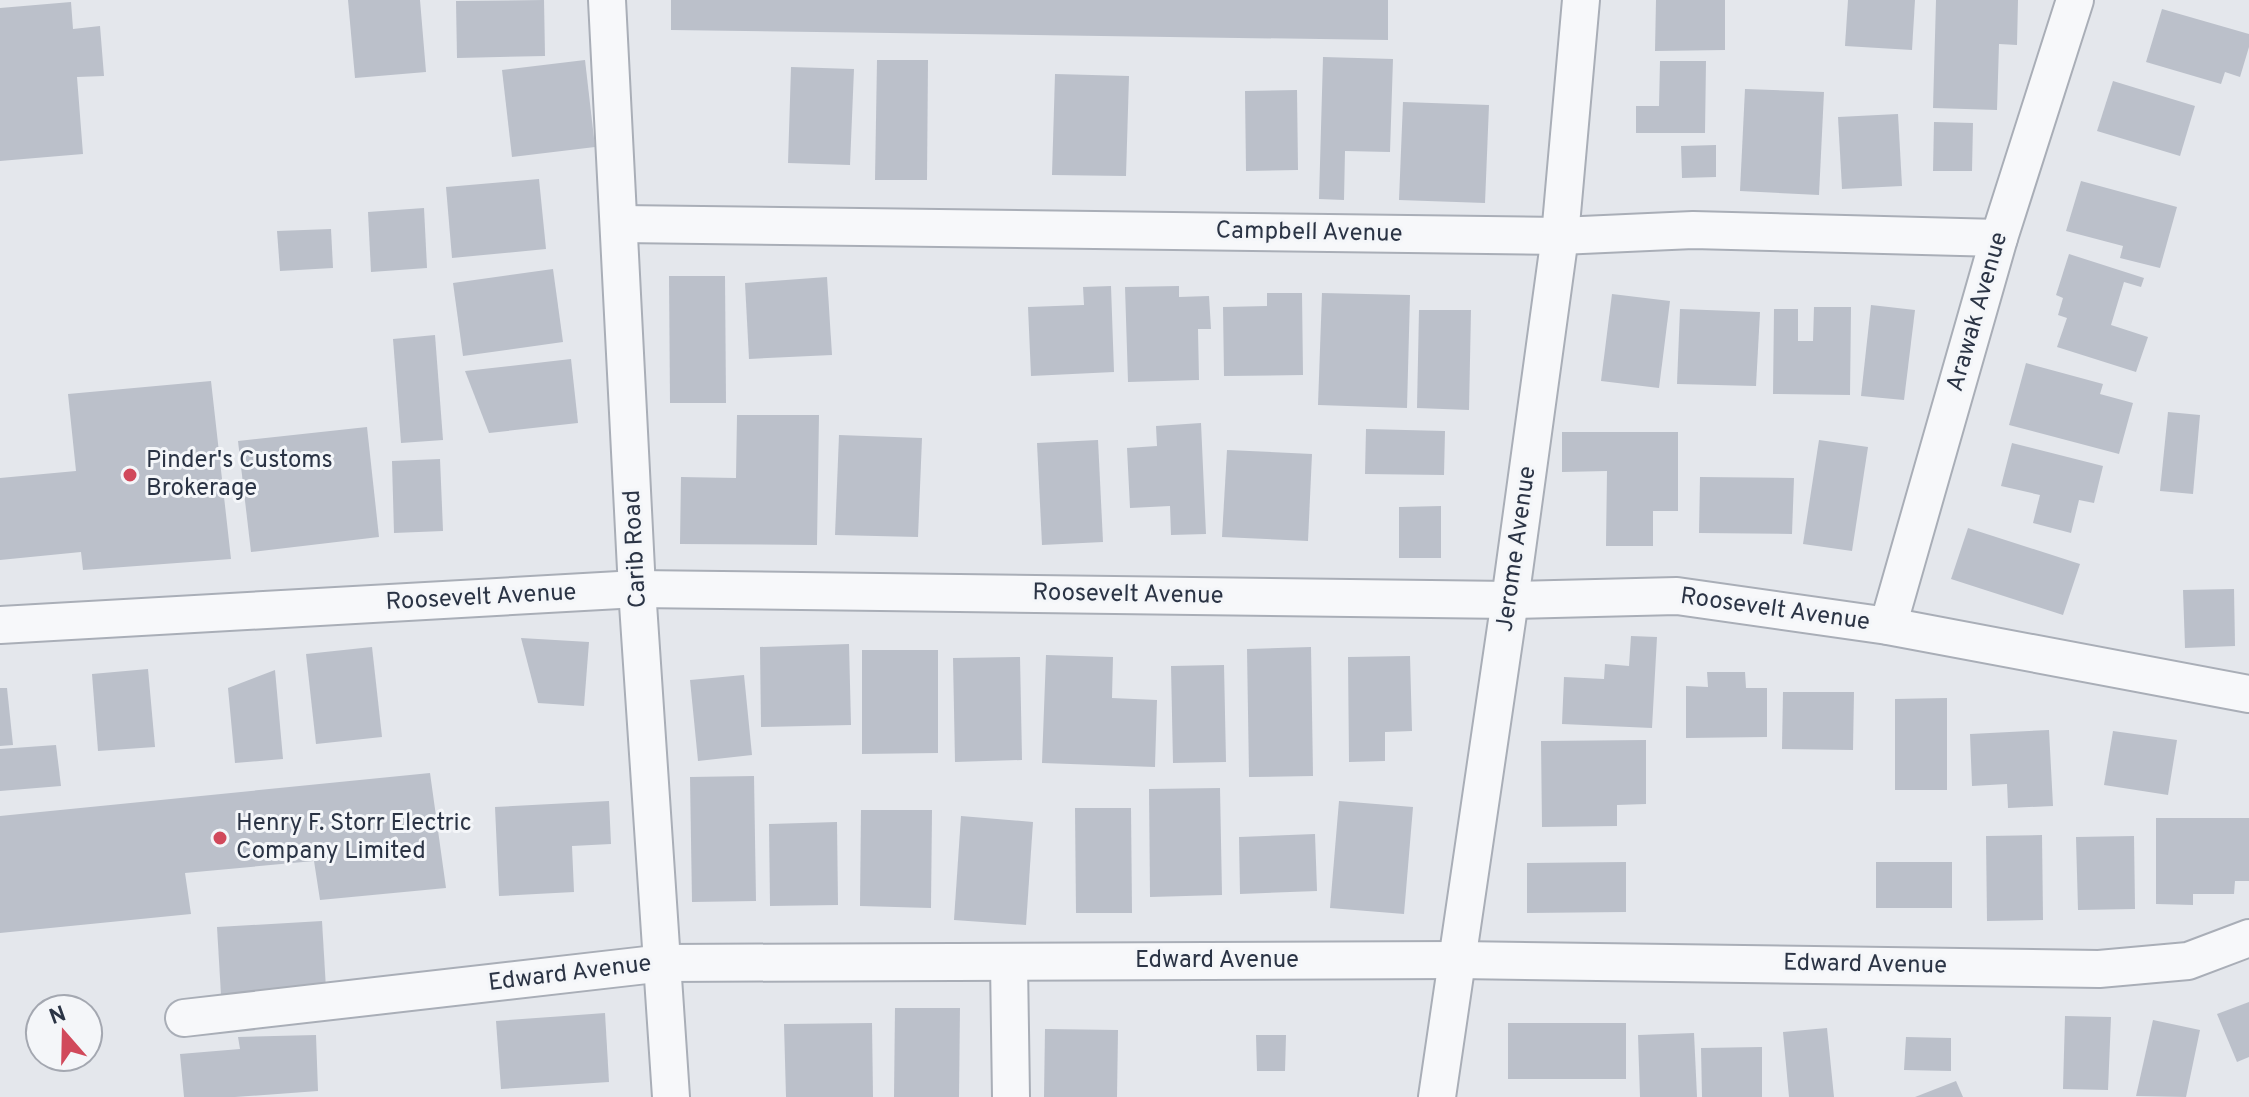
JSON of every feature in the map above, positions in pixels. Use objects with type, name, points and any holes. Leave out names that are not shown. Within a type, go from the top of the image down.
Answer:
[{"type":"street","name":"Carib Road","points":[[607,0],[637,589],[671,1097]]},
{"type":"street","name":"Jerome Avenue","points":[[1437,1097],[1560,236],[1581,0]]},
{"type":"street","name":"Arawak Avenue","points":[[1888,626],[1999,238],[2075,0]]},
{"type":"street","name":"Campbell Avenue","points":[[620,224],[1560,236],[1693,230],[1999,238]]},
{"type":"street","name":"Roosevelt Avenue","points":[[0,625],[637,589],[1510,600],[1677,596],[1888,626],[2249,694]]},
{"type":"street","name":"Edward Avenue","points":[[184,1018],[664,963],[1458,960],[2099,969],[2188,961],[2249,938]]},
{"type":"street","points":[[1009,963],[1011,1097]]},
{"type":"building","points":[[348,0],[420,0],[426,72],[355,78]]},
{"type":"building","points":[[544,0],[545,56],[457,58],[456,1]]},
{"type":"building","points":[[671,0],[1388,0],[1388,40],[671,30]]},
{"type":"building","points":[[1656,0],[1725,0],[1725,50],[1655,51]]},
{"type":"building","points":[[1848,0],[1915,0],[1912,50],[1845,46]]},
{"type":"building","points":[[1936,0],[2018,0],[2017,45],[1999,44],[1997,110],[1933,108]]},
{"type":"building","points":[[71,2],[73,29],[100,26],[104,76],[77,77],[83,154],[0,161],[0,8]]},
{"type":"building","points":[[2162,9],[2249,34],[2249,47],[2240,77],[2225,72],[2221,84],[2146,62]]},
{"type":"building","points":[[1323,57],[1393,59],[1390,152],[1345,151],[1344,200],[1319,199]]},
{"type":"building","points":[[585,60],[595,147],[512,157],[502,70]]},
{"type":"building","points":[[877,60],[928,60],[927,180],[875,180]]},
{"type":"building","points":[[1660,61],[1706,61],[1705,133],[1636,133],[1636,106],[1659,106]]},
{"type":"building","points":[[791,67],[854,69],[850,165],[788,163]]},
{"type":"building","points":[[1055,74],[1129,76],[1126,176],[1052,175]]},
{"type":"building","points":[[2113,81],[2195,106],[2180,156],[2097,131]]},
{"type":"building","points":[[1745,89],[1824,92],[1819,195],[1740,191]]},
{"type":"building","points":[[1297,90],[1298,170],[1246,171],[1245,91]]},
{"type":"building","points":[[1403,102],[1489,105],[1485,203],[1399,200]]},
{"type":"building","points":[[1898,114],[1902,186],[1842,189],[1838,117]]},
{"type":"building","points":[[1934,122],[1973,123],[1972,171],[1933,171]]},
{"type":"building","points":[[1716,145],[1716,177],[1682,178],[1681,146]]},
{"type":"building","points":[[539,179],[546,249],[452,258],[446,187]]},
{"type":"building","points":[[2081,181],[2177,207],[2160,268],[2120,258],[2123,246],[2066,231]]},
{"type":"building","points":[[424,208],[427,268],[371,272],[368,212]]},
{"type":"building","points":[[331,229],[333,268],[280,271],[277,231]]},
{"type":"building","points":[[2069,254],[2144,278],[2141,287],[2124,282],[2111,325],[2148,337],[2136,372],[2057,347],[2067,318],[2058,315],[2063,298],[2056,295]]},
{"type":"building","points":[[553,269],[563,342],[463,356],[453,283]]},
{"type":"building","points":[[669,276],[725,276],[726,403],[670,403]]},
{"type":"building","points":[[827,277],[832,355],[749,359],[745,283]]},
{"type":"building","points":[[1111,286],[1114,372],[1031,376],[1028,307],[1084,305],[1083,287]]},
{"type":"building","points":[[1179,286],[1179,297],[1209,296],[1211,329],[1198,329],[1199,380],[1128,382],[1125,287]]},
{"type":"building","points":[[1267,293],[1302,293],[1303,375],[1224,376],[1223,307],[1267,306]]},
{"type":"building","points":[[1322,293],[1410,295],[1407,408],[1318,405]]},
{"type":"building","points":[[1612,294],[1670,301],[1659,388],[1601,381]]},
{"type":"building","points":[[1871,305],[1915,310],[1904,400],[1861,396]]},
{"type":"building","points":[[1814,307],[1851,307],[1850,395],[1773,394],[1774,309],[1798,309],[1798,341],[1813,341]]},
{"type":"building","points":[[1680,309],[1760,312],[1756,386],[1677,384]]},
{"type":"building","points":[[1419,310],[1471,310],[1469,410],[1417,408]]},
{"type":"building","points":[[435,335],[443,440],[401,443],[393,339]]},
{"type":"building","points":[[571,359],[578,423],[489,433],[465,371]]},
{"type":"building","points":[[2026,363],[2103,384],[2100,394],[2133,403],[2119,454],[2009,425]]},
{"type":"building","name":"Pinder's Customs Brokerage","points":[[211,381],[231,559],[83,570],[81,552],[0,560],[0,478],[76,471],[68,394]]},
{"type":"building","points":[[2168,412],[2200,415],[2193,494],[2160,491]]},
{"type":"building","points":[[737,415],[819,415],[817,545],[680,544],[681,477],[736,478]]},
{"type":"building","points":[[1201,423],[1206,534],[1171,535],[1170,506],[1130,508],[1127,448],[1157,446],[1156,426]]},
{"type":"building","points":[[367,427],[379,537],[251,552],[238,441]]},
{"type":"building","points":[[1366,429],[1445,431],[1444,475],[1365,474]]},
{"type":"building","points":[[1562,432],[1678,432],[1678,511],[1653,511],[1653,546],[1606,546],[1607,471],[1562,472]]},
{"type":"building","points":[[839,435],[922,438],[918,537],[835,535]]},
{"type":"building","points":[[1098,440],[1103,542],[1042,545],[1037,443]]},
{"type":"building","points":[[1819,440],[1868,447],[1852,551],[1803,544]]},
{"type":"building","points":[[2012,443],[2103,466],[2094,503],[2079,500],[2071,533],[2033,523],[2040,495],[2001,486]]},
{"type":"building","points":[[1227,450],[1312,454],[1308,541],[1222,537]]},
{"type":"building","points":[[440,459],[443,531],[394,533],[392,461]]},
{"type":"building","points":[[1700,477],[1794,478],[1792,534],[1699,533]]},
{"type":"building","points":[[1441,506],[1441,558],[1399,558],[1399,507]]},
{"type":"building","points":[[1968,528],[2080,564],[2063,615],[1951,579]]},
{"type":"building","points":[[2234,589],[2235,646],[2185,648],[2183,590]]},
{"type":"building","points":[[1631,636],[1657,637],[1652,728],[1562,724],[1564,677],[1604,679],[1605,664],[1629,666]]},
{"type":"building","points":[[521,638],[589,642],[584,706],[538,703]]},
{"type":"building","points":[[849,644],[851,725],[761,727],[760,647]]},
{"type":"building","points":[[372,647],[382,737],[316,744],[306,654]]},
{"type":"building","points":[[1311,647],[1313,776],[1249,777],[1247,649]]},
{"type":"building","points":[[862,650],[938,650],[938,753],[862,754]]},
{"type":"building","points":[[1046,655],[1113,657],[1112,698],[1157,700],[1155,767],[1042,763]]},
{"type":"building","points":[[1410,656],[1412,731],[1385,732],[1385,761],[1349,762],[1348,657]]},
{"type":"building","points":[[1020,657],[1022,760],[955,762],[953,658]]},
{"type":"building","points":[[1224,665],[1226,762],[1173,763],[1171,666]]},
{"type":"building","points":[[148,669],[155,747],[98,751],[92,674]]},
{"type":"building","points":[[275,670],[283,759],[235,763],[228,688]]},
{"type":"building","points":[[1707,672],[1745,672],[1746,688],[1767,688],[1767,737],[1686,738],[1686,686],[1708,687]]},
{"type":"building","points":[[744,675],[752,755],[698,761],[690,680]]},
{"type":"building","points":[[0,688],[7,688],[13,745],[0,746]]},
{"type":"building","points":[[1783,692],[1854,692],[1853,750],[1782,749]]},
{"type":"building","points":[[1947,698],[1947,790],[1895,790],[1895,699]]},
{"type":"building","points":[[2049,730],[2053,806],[2008,808],[2007,784],[1972,786],[1970,734]]},
{"type":"building","points":[[2113,731],[2177,740],[2168,795],[2104,785]]},
{"type":"building","points":[[1646,740],[1646,804],[1617,805],[1617,826],[1542,827],[1541,741]]},
{"type":"building","points":[[56,745],[61,786],[0,791],[0,749]]},
{"type":"building","name":"Henry F. Storr Electric Company Limited","points":[[430,773],[446,888],[320,900],[314,861],[185,873],[191,914],[0,933],[0,816]]},
{"type":"building","points":[[754,776],[756,901],[692,902],[690,777]]},
{"type":"building","points":[[1220,788],[1222,895],[1150,897],[1149,789]]},
{"type":"building","points":[[609,801],[611,844],[572,846],[574,892],[499,896],[495,807]]},
{"type":"building","points":[[1339,801],[1413,807],[1404,914],[1330,908]]},
{"type":"building","points":[[1075,808],[1131,808],[1132,913],[1076,913]]},
{"type":"building","points":[[861,810],[932,810],[931,908],[860,906]]},
{"type":"building","points":[[961,816],[1033,822],[1026,925],[954,920]]},
{"type":"building","points":[[2156,818],[2249,818],[2249,881],[2235,881],[2234,894],[2193,894],[2193,905],[2156,904]]},
{"type":"building","points":[[837,822],[838,905],[770,906],[769,824]]},
{"type":"building","points":[[1315,834],[1317,891],[1240,894],[1239,837]]},
{"type":"building","points":[[2042,835],[2043,920],[1987,921],[1986,836]]},
{"type":"building","points":[[2134,836],[2135,909],[2078,910],[2076,837]]},
{"type":"building","points":[[1626,862],[1626,912],[1527,913],[1527,863]]},
{"type":"building","points":[[1876,862],[1952,862],[1952,908],[1876,908]]},
{"type":"building","points":[[322,921],[326,989],[221,995],[217,927]]},
{"type":"building","points":[[2249,1002],[2249,1057],[2237,1062],[2217,1014]]},
{"type":"building","points":[[895,1008],[960,1008],[959,1097],[894,1097]]},
{"type":"building","points":[[605,1013],[609,1082],[501,1089],[496,1021]]},
{"type":"building","points":[[2065,1016],[2111,1017],[2108,1090],[2063,1089]]},
{"type":"building","points":[[2153,1020],[2200,1030],[2186,1097],[2136,1096]]},
{"type":"building","points":[[872,1023],[873,1097],[786,1097],[784,1024]]},
{"type":"building","points":[[1508,1023],[1626,1023],[1626,1079],[1508,1079]]},
{"type":"building","points":[[1827,1028],[1834,1097],[1789,1097],[1783,1032]]},
{"type":"building","points":[[1045,1029],[1118,1030],[1117,1097],[1044,1097]]},
{"type":"building","points":[[1694,1033],[1697,1097],[1640,1097],[1638,1035]]},
{"type":"building","points":[[316,1035],[318,1091],[184,1097],[180,1054],[240,1049],[238,1037]]},
{"type":"building","points":[[1256,1035],[1286,1035],[1285,1071],[1257,1071]]},
{"type":"building","points":[[1906,1037],[1951,1038],[1951,1071],[1904,1070]]},
{"type":"building","points":[[1762,1047],[1762,1097],[1702,1097],[1701,1048]]},
{"type":"building","points":[[1956,1081],[1963,1097],[1915,1097]]},
{"type":"place","name":"Pinder's Customs Brokerage","points":[[130,475]]},
{"type":"place","name":"Henry F. Storr Electric Company Limited","points":[[220,838]]}]
